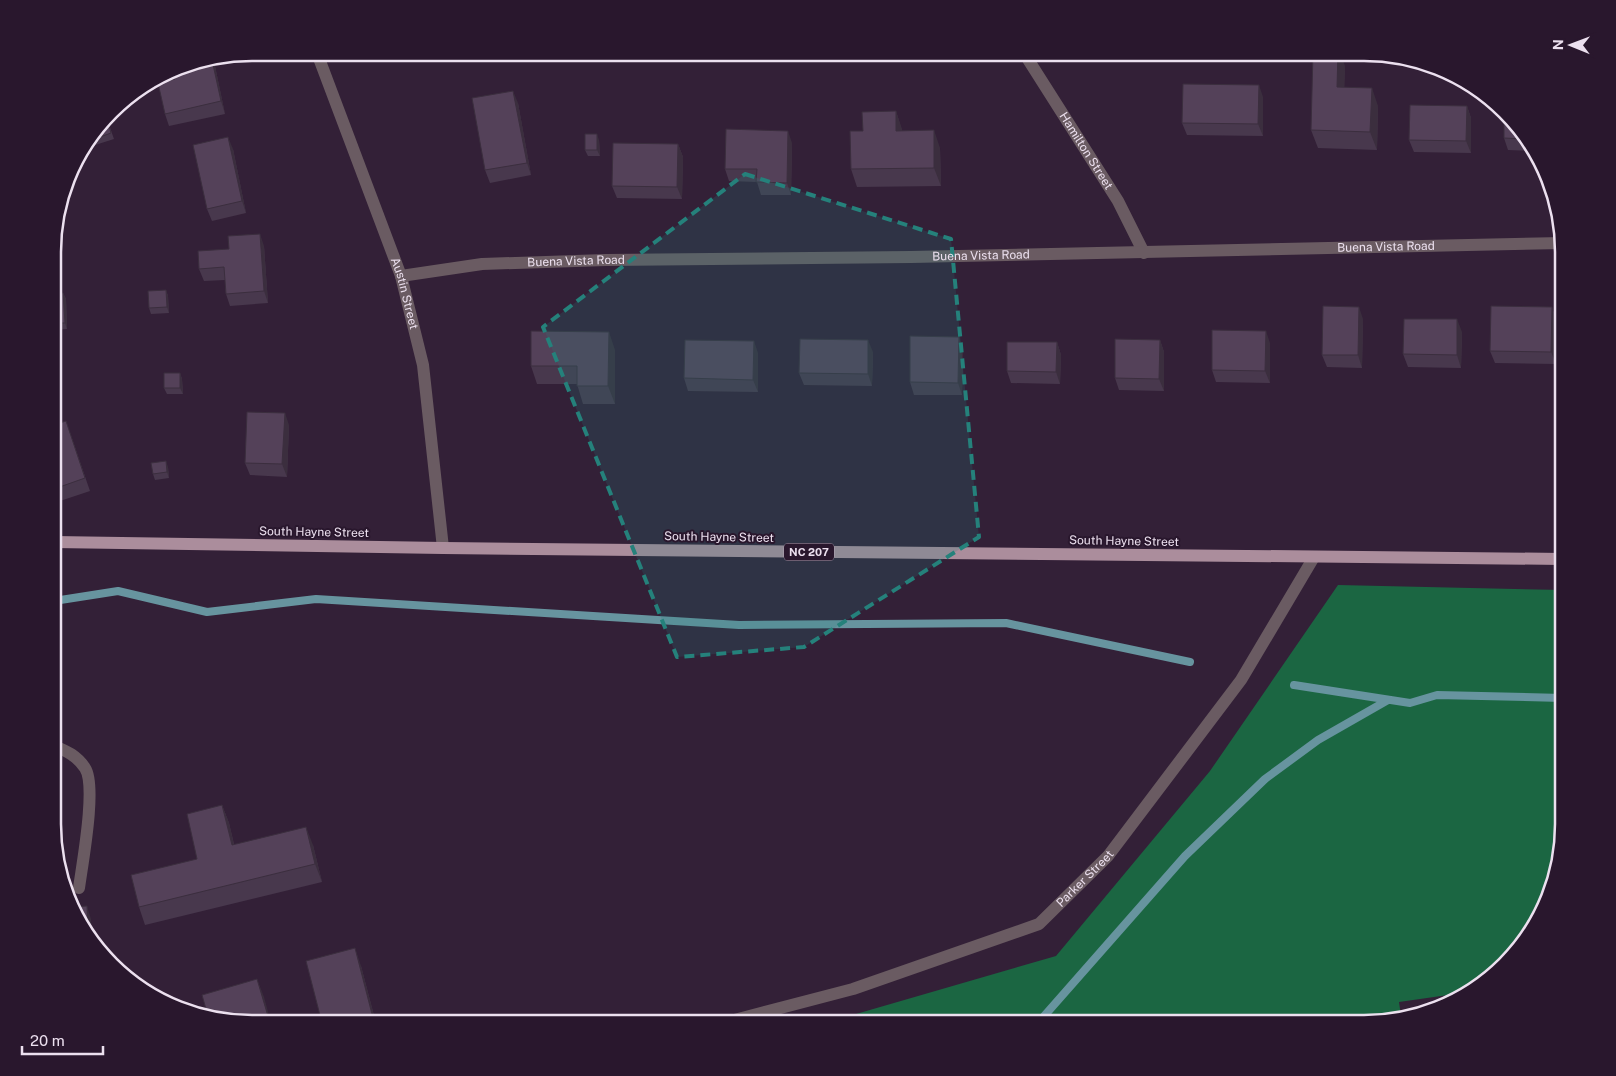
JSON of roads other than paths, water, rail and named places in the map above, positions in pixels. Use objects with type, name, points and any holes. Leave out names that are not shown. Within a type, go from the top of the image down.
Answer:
[{"type":"main road","name":"South Hayne Street","points":[[61,542],[442,548],[1555,559]]},
{"type":"street","name":"Austin Street","points":[[320,61],[401,276],[423,365],[442,548]]},
{"type":"street","name":"Hamilton Street","points":[[1030,61],[1118,201],[1144,253]]},
{"type":"street","name":"Buena Vista Road","points":[[401,276],[482,264],[606,260],[911,258],[1554,243]]},
{"type":"street","name":"Parker Street","points":[[753,1015],[852,989],[1039,924],[1108,856],[1241,680],[1314,557]]},
{"type":"street","points":[[61,749],[70,752],[86,770],[90,794],[80,888]]},
{"type":"waterway","points":[[61,600],[118,591],[207,612],[316,599],[739,625],[1006,623],[1190,662]]},
{"type":"waterway","points":[[1294,685],[1410,703],[1437,695],[1555,698]]},
{"type":"waterway","points":[[1045,1015],[1185,856],[1265,779],[1318,740],[1388,700]]}]
